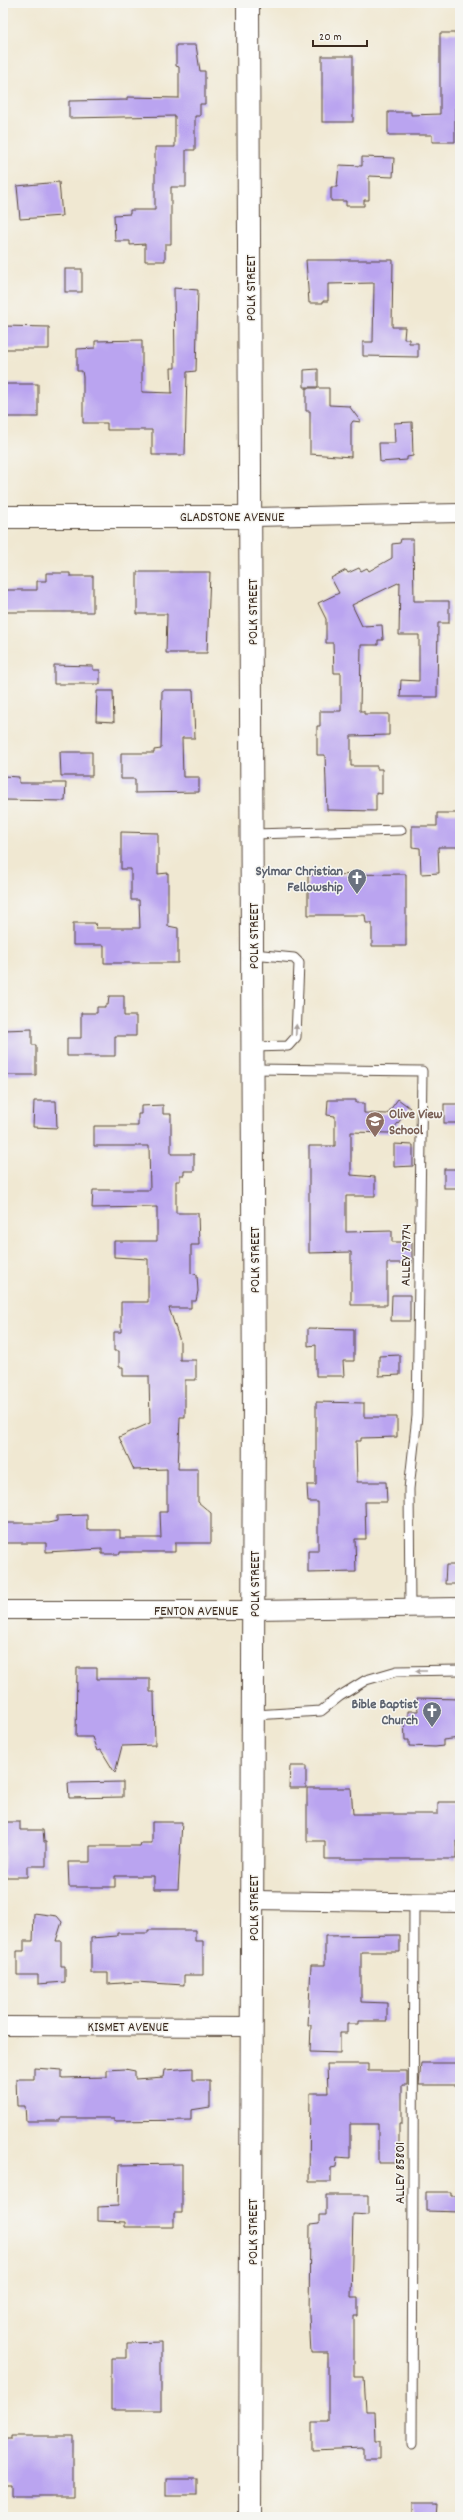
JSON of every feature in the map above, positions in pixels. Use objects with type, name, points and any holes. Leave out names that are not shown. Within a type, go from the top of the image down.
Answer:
[{"type":"street","name":"POLK STREET","points":[[248,3],[254,1047],[254,1715],[250,2517]]},
{"type":"street","name":"GLADSTONE AVENUE","points":[[3,517],[252,517],[460,514]]},
{"type":"street","name":"FENTON AVENUE","points":[[3,1610],[254,1610],[460,1607]]},
{"type":"street","points":[[252,1900],[460,1903]]},
{"type":"street","name":"KISMET AVENUE","points":[[3,2026],[253,2027]]},
{"type":"lane","points":[[253,834],[401,830]]},
{"type":"lane","points":[[253,954],[294,958],[299,963],[296,1036],[288,1046],[254,1047]]},
{"type":"lane","name":"ALLEY 79774","points":[[253,1070],[422,1071],[417,1416],[409,1489],[410,1608]]},
{"type":"lane","points":[[254,1715],[321,1711],[340,1696],[366,1680],[397,1671],[460,1670]]},
{"type":"lane","name":"ALLEY 85801","points":[[412,2445],[414,1902]]},
{"type":"building","points":[[440,33],[460,33],[460,108],[455,108],[455,142],[432,142],[432,135],[388,135],[388,112],[411,112],[411,115],[440,114]]},
{"type":"building","points":[[176,45],[196,45],[200,71],[205,71],[205,104],[200,104],[200,116],[195,116],[195,150],[186,150],[186,187],[171,187],[171,244],[165,244],[165,261],[145,261],[145,244],[130,245],[130,241],[115,241],[114,215],[130,214],[130,210],[155,210],[155,147],[175,147],[175,116],[69,118],[69,101],[127,100],[127,97],[179,98],[179,67],[176,66]]},
{"type":"building","points":[[322,56],[353,56],[353,122],[322,122]]},
{"type":"building","points":[[362,157],[394,158],[393,177],[369,176],[369,200],[364,200],[364,206],[346,206],[346,201],[331,201],[331,187],[337,187],[339,165],[362,166]]},
{"type":"building","points":[[59,182],[62,216],[20,219],[17,186]]},
{"type":"building","points":[[306,260],[393,260],[392,327],[405,327],[404,339],[409,339],[409,343],[418,343],[418,357],[363,356],[363,342],[373,342],[374,283],[328,284],[328,301],[323,301],[323,303],[309,303]]},
{"type":"building","points":[[65,269],[82,269],[82,292],[65,292]]},
{"type":"building","points":[[174,288],[198,290],[196,371],[187,372],[185,455],[152,455],[152,430],[107,430],[107,423],[83,423],[83,377],[82,371],[77,371],[77,349],[95,348],[95,341],[142,340],[142,392],[172,393],[171,368],[175,368]]},
{"type":"building","points":[[3,326],[49,327],[49,349],[3,349]]},
{"type":"building","points":[[318,369],[318,387],[304,387],[304,370]]},
{"type":"building","points":[[4,384],[38,384],[38,417],[4,417]]},
{"type":"building","points":[[306,388],[329,388],[329,405],[349,406],[361,422],[353,421],[351,424],[351,457],[310,454],[310,411],[306,411]]},
{"type":"building","points":[[412,422],[413,456],[407,457],[407,460],[380,462],[379,443],[395,443],[394,423]]},
{"type":"building","points":[[401,539],[413,539],[414,601],[449,601],[449,623],[438,623],[437,697],[400,697],[401,680],[419,681],[419,635],[399,635],[400,582],[352,605],[362,626],[382,625],[383,640],[378,640],[378,645],[361,645],[360,711],[364,711],[364,714],[389,714],[389,735],[351,736],[351,766],[377,766],[377,769],[382,769],[382,794],[376,793],[376,811],[327,810],[325,755],[317,755],[317,726],[320,726],[320,711],[341,711],[341,673],[334,673],[333,643],[326,643],[326,619],[318,603],[339,593],[331,578],[346,570],[348,573],[359,568],[361,571],[367,568],[369,571],[392,558],[392,544],[400,543]]},
{"type":"building","points":[[137,572],[210,572],[207,653],[166,653],[167,614],[137,614]]},
{"type":"building","points":[[46,573],[70,573],[70,576],[93,576],[93,612],[3,612],[3,590],[37,590],[37,581],[46,581]]},
{"type":"building","points":[[54,665],[93,666],[93,670],[100,670],[100,684],[54,684]]},
{"type":"building","points":[[162,690],[193,690],[195,738],[182,738],[183,777],[199,777],[199,792],[135,793],[135,779],[121,779],[121,753],[154,753],[154,750],[161,749]]},
{"type":"building","points":[[97,691],[113,691],[114,722],[96,721]]},
{"type":"building","points":[[60,752],[92,752],[92,776],[61,776]]},
{"type":"building","points":[[3,776],[19,777],[19,783],[66,783],[65,801],[3,800]]},
{"type":"building","points":[[437,813],[460,813],[460,847],[438,847],[439,873],[421,874],[420,848],[412,847],[412,826],[437,826]]},
{"type":"building","points":[[121,832],[158,833],[158,874],[168,873],[168,926],[178,928],[178,963],[104,963],[104,945],[73,945],[73,923],[95,923],[96,928],[140,928],[139,900],[131,900],[131,869],[121,869]]},
{"type":"building","name":"Sylmar Christian Fellowship","points":[[406,874],[406,946],[372,946],[372,923],[366,923],[365,915],[308,915],[308,875]]},
{"type":"building","points":[[109,996],[124,996],[124,1016],[136,1016],[136,1036],[115,1036],[115,1056],[67,1056],[67,1038],[81,1038],[81,1013],[97,1013],[97,1007],[105,1007],[105,1005],[108,1005]]},
{"type":"building","points":[[32,1029],[32,1045],[36,1045],[36,1075],[3,1075],[4,1030]]},
{"type":"building","points":[[398,1099],[410,1108],[390,1133],[351,1132],[351,1175],[375,1177],[375,1196],[346,1196],[346,1232],[392,1231],[392,1242],[412,1242],[412,1263],[387,1263],[387,1305],[351,1305],[351,1252],[309,1253],[309,1146],[335,1146],[335,1116],[327,1115],[328,1100],[356,1100],[356,1103],[364,1103],[364,1113],[387,1114]]},
{"type":"building","points":[[34,1101],[56,1101],[57,1128],[33,1127]]},
{"type":"building","points":[[444,1104],[460,1104],[460,1123],[444,1123]]},
{"type":"building","points":[[163,1105],[163,1114],[171,1114],[171,1154],[194,1154],[194,1171],[184,1171],[184,1175],[180,1175],[180,1181],[176,1181],[176,1213],[198,1213],[199,1245],[191,1245],[191,1273],[197,1275],[198,1291],[196,1301],[191,1301],[191,1308],[169,1308],[180,1341],[180,1360],[196,1360],[196,1380],[185,1380],[185,1417],[180,1417],[178,1469],[198,1469],[198,1502],[211,1513],[211,1543],[175,1543],[175,1552],[120,1552],[120,1554],[102,1554],[102,1549],[46,1552],[46,1543],[3,1543],[3,1523],[48,1523],[57,1521],[57,1516],[87,1515],[87,1530],[120,1530],[120,1538],[161,1538],[160,1512],[167,1512],[167,1469],[134,1470],[119,1437],[150,1423],[149,1376],[123,1376],[123,1367],[119,1367],[119,1351],[114,1351],[114,1332],[121,1332],[121,1302],[148,1302],[148,1259],[114,1257],[114,1241],[157,1241],[157,1207],[92,1208],[93,1190],[150,1190],[149,1146],[94,1146],[94,1126],[138,1126],[138,1114],[141,1114],[141,1106]]},
{"type":"building","points":[[394,1144],[413,1145],[413,1166],[394,1167]]},
{"type":"building","points":[[444,1169],[460,1169],[460,1188],[444,1188]]},
{"type":"building","points":[[392,1295],[410,1295],[410,1321],[391,1321]]},
{"type":"building","points":[[308,1328],[354,1329],[354,1361],[343,1361],[344,1376],[316,1376],[316,1345],[308,1346]]},
{"type":"building","points":[[400,1355],[400,1375],[379,1376],[379,1356]]},
{"type":"building","points":[[316,1402],[364,1403],[364,1417],[397,1417],[397,1437],[361,1438],[361,1441],[356,1441],[357,1482],[386,1482],[387,1502],[365,1502],[366,1539],[355,1539],[356,1572],[308,1573],[308,1551],[318,1551],[318,1502],[308,1502],[307,1485],[316,1485]]},
{"type":"building","points":[[446,1565],[460,1565],[460,1584],[445,1584]]},
{"type":"building","points":[[77,1668],[97,1668],[97,1679],[150,1679],[150,1692],[154,1692],[155,1745],[122,1746],[115,1773],[101,1750],[97,1751],[92,1737],[76,1737]]},
{"type":"building","name":"Bible Baptist Church","points":[[417,1698],[460,1699],[460,1738],[443,1740],[443,1746],[409,1746],[409,1740],[405,1740],[404,1718],[408,1718],[408,1711],[418,1711]]},
{"type":"building","points":[[290,1766],[306,1766],[306,1788],[289,1788]]},
{"type":"building","points":[[123,1782],[123,1797],[69,1798],[68,1783]]},
{"type":"building","points":[[307,1788],[351,1788],[353,1814],[438,1814],[438,1802],[460,1802],[460,1841],[456,1841],[456,1859],[325,1859],[325,1841],[307,1841]]},
{"type":"building","points":[[5,1822],[20,1822],[20,1830],[43,1830],[44,1842],[46,1842],[46,1866],[27,1866],[27,1877],[4,1877]]},
{"type":"building","points":[[152,1822],[182,1822],[178,1889],[154,1889],[154,1876],[115,1876],[115,1887],[69,1887],[68,1862],[90,1862],[90,1846],[140,1846],[141,1843],[152,1843]]},
{"type":"building","points":[[34,1913],[57,1916],[62,1922],[56,1941],[61,1941],[61,1966],[65,1966],[65,1982],[38,1984],[38,1975],[17,1975],[17,1951],[24,1951],[24,1941],[33,1941]]},
{"type":"building","points":[[148,1930],[195,1930],[195,1941],[203,1941],[203,1975],[184,1975],[184,1985],[136,1982],[108,1984],[108,1973],[91,1973],[91,1938],[117,1936],[117,1933],[148,1933]]},
{"type":"building","points":[[400,1935],[400,1952],[361,1952],[361,2002],[387,2003],[387,2021],[358,2021],[358,2024],[347,2024],[347,2033],[340,2033],[340,2053],[310,2052],[311,2025],[308,2025],[311,1965],[325,1965],[325,1936]]},
{"type":"building","points":[[421,2063],[460,2063],[460,2085],[419,2085]]},
{"type":"building","points":[[327,2064],[368,2064],[368,2071],[407,2071],[407,2085],[402,2085],[402,2124],[399,2124],[399,2163],[378,2163],[378,2124],[350,2124],[350,2158],[337,2157],[336,2167],[331,2168],[331,2182],[309,2182],[310,2093],[328,2093]]},
{"type":"building","points":[[34,2068],[62,2070],[62,2078],[107,2077],[107,2070],[125,2069],[135,2071],[135,2079],[164,2077],[165,2070],[193,2068],[193,2080],[210,2080],[210,2107],[191,2110],[191,2120],[114,2121],[114,2118],[60,2118],[60,2121],[26,2121],[25,2106],[17,2106],[16,2079],[34,2079]]},
{"type":"building","points":[[182,2164],[182,2213],[174,2213],[174,2227],[125,2227],[125,2222],[98,2221],[98,2207],[118,2206],[119,2165]]},
{"type":"building","points":[[426,2192],[451,2192],[451,2196],[460,2196],[460,2212],[426,2211]]},
{"type":"building","points":[[326,2195],[368,2195],[368,2215],[353,2214],[351,2298],[358,2298],[358,2316],[354,2316],[354,2377],[364,2377],[366,2411],[375,2411],[376,2441],[380,2441],[380,2458],[364,2458],[364,2448],[312,2450],[312,2422],[328,2422],[328,2353],[311,2353],[309,2316],[310,2225],[319,2224],[319,2215],[326,2215]]},
{"type":"building","points":[[161,2342],[161,2410],[111,2410],[111,2358],[127,2358],[127,2343]]},
{"type":"building","points":[[11,2436],[73,2436],[73,2496],[11,2496],[11,2484],[3,2484],[3,2439],[11,2439]]},
{"type":"building","points":[[166,2479],[197,2479],[197,2496],[166,2496]]},
{"type":"building","points":[[412,2503],[439,2503],[438,2517],[412,2517]]},
{"type":"place","name":"Sylmar Christian Fellowship","points":[[357,895]]},
{"type":"place","name":"Olive View School","points":[[375,1138]]},
{"type":"place","name":"Bible Baptist Church","points":[[432,1728]]}]
